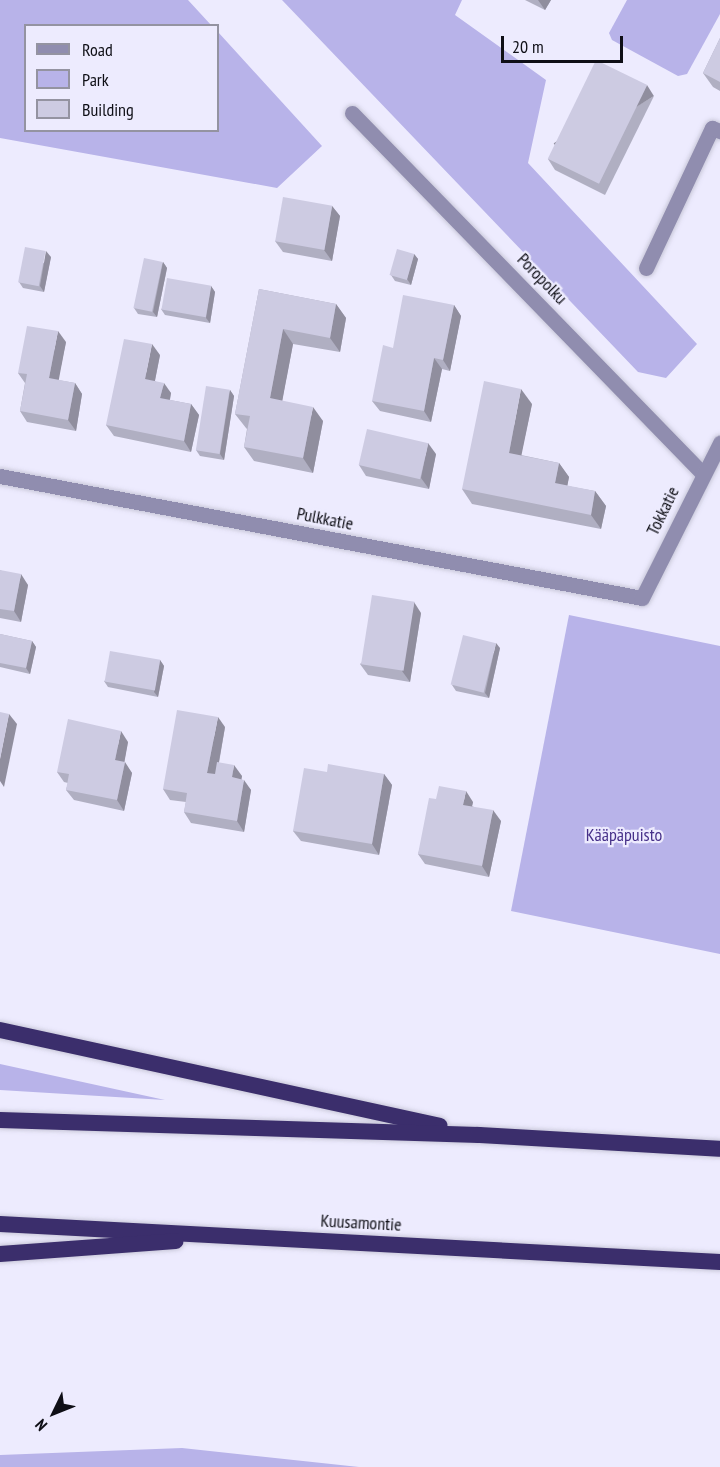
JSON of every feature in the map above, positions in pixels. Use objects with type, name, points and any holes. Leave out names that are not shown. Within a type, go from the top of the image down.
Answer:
[{"type":"highway","points":[[0,1030],[479,1135]]},
{"type":"highway","points":[[0,1120],[479,1135],[720,1149]]},
{"type":"highway","name":"Kuusamontie","points":[[0,1224],[720,1262]]},
{"type":"highway","points":[[0,1254],[251,1236]]},
{"type":"street","name":"Poropolku","points":[[352,113],[704,474]]},
{"type":"street","points":[[646,268],[712,128],[720,132]]},
{"type":"street","name":"Tokkatie","points":[[642,598],[720,443]]},
{"type":"street","name":"Pulkkatie","points":[[0,476],[642,598]]},
{"type":"green space","points":[[0,0],[188,0],[210,24],[24,24],[24,132],[219,132],[219,33],[322,146],[277,188],[0,138]]},
{"type":"green space","points":[[282,0],[462,0],[455,15],[546,80],[528,163],[697,344],[666,378],[638,372]]},
{"type":"green space","points":[[627,0],[720,0],[720,14],[687,74],[678,76],[612,40],[609,33]]},
{"type":"green space","name":"Kääpäpuisto","points":[[569,615],[720,646],[720,954],[511,911]]},
{"type":"green space","points":[[0,1064],[165,1100],[0,1090]]},
{"type":"green space","points":[[182,1448],[359,1467],[0,1467],[0,1455]]},
{"type":"building","points":[[720,38],[720,82],[703,73]]},
{"type":"building","points":[[596,60],[647,85],[599,184],[548,159]]},
{"type":"building","points":[[283,197],[332,206],[324,250],[275,241]]},
{"type":"building","points":[[25,247],[46,251],[39,286],[18,282]]},
{"type":"building","points":[[397,249],[414,254],[407,280],[390,275]]},
{"type":"building","points":[[144,258],[163,262],[152,312],[133,308]]},
{"type":"building","points":[[167,278],[211,286],[206,317],[161,310]]},
{"type":"building","points":[[259,289],[336,304],[330,338],[283,329],[270,398],[313,407],[303,458],[244,447],[250,416],[235,414]]},
{"type":"building","points":[[403,295],[454,305],[443,360],[434,358],[424,411],[372,401],[383,345],[393,348]]},
{"type":"building","points":[[27,326],[58,331],[49,378],[75,383],[68,420],[20,411],[27,374],[18,373]]},
{"type":"building","points":[[124,339],[152,344],[145,379],[164,383],[160,398],[191,404],[184,441],[106,425]]},
{"type":"building","points":[[484,381],[521,389],[509,453],[559,463],[555,483],[595,491],[591,515],[462,489]]},
{"type":"building","points":[[206,386],[230,390],[220,454],[196,450]]},
{"type":"building","points":[[367,429],[428,443],[420,479],[359,465]]},
{"type":"building","points":[[0,570],[21,574],[14,611],[0,609]]},
{"type":"building","points":[[372,595],[414,602],[404,671],[361,664]]},
{"type":"building","points":[[0,634],[32,641],[26,668],[0,663]]},
{"type":"building","points":[[463,635],[496,643],[484,693],[451,684]]},
{"type":"building","points":[[110,651],[160,660],[155,690],[105,682]]},
{"type":"building","points":[[177,710],[218,717],[207,773],[215,774],[217,762],[234,765],[232,777],[244,780],[237,821],[184,812],[187,793],[163,789]]},
{"type":"building","points":[[0,712],[9,714],[0,759]]},
{"type":"building","points":[[68,719],[121,731],[115,760],[125,762],[117,800],[66,790],[69,774],[57,772]]},
{"type":"building","points":[[328,764],[384,774],[372,844],[293,831],[304,768],[327,772]]},
{"type":"building","points":[[439,786],[466,791],[463,805],[493,810],[482,866],[418,854],[429,798],[436,799]]}]
